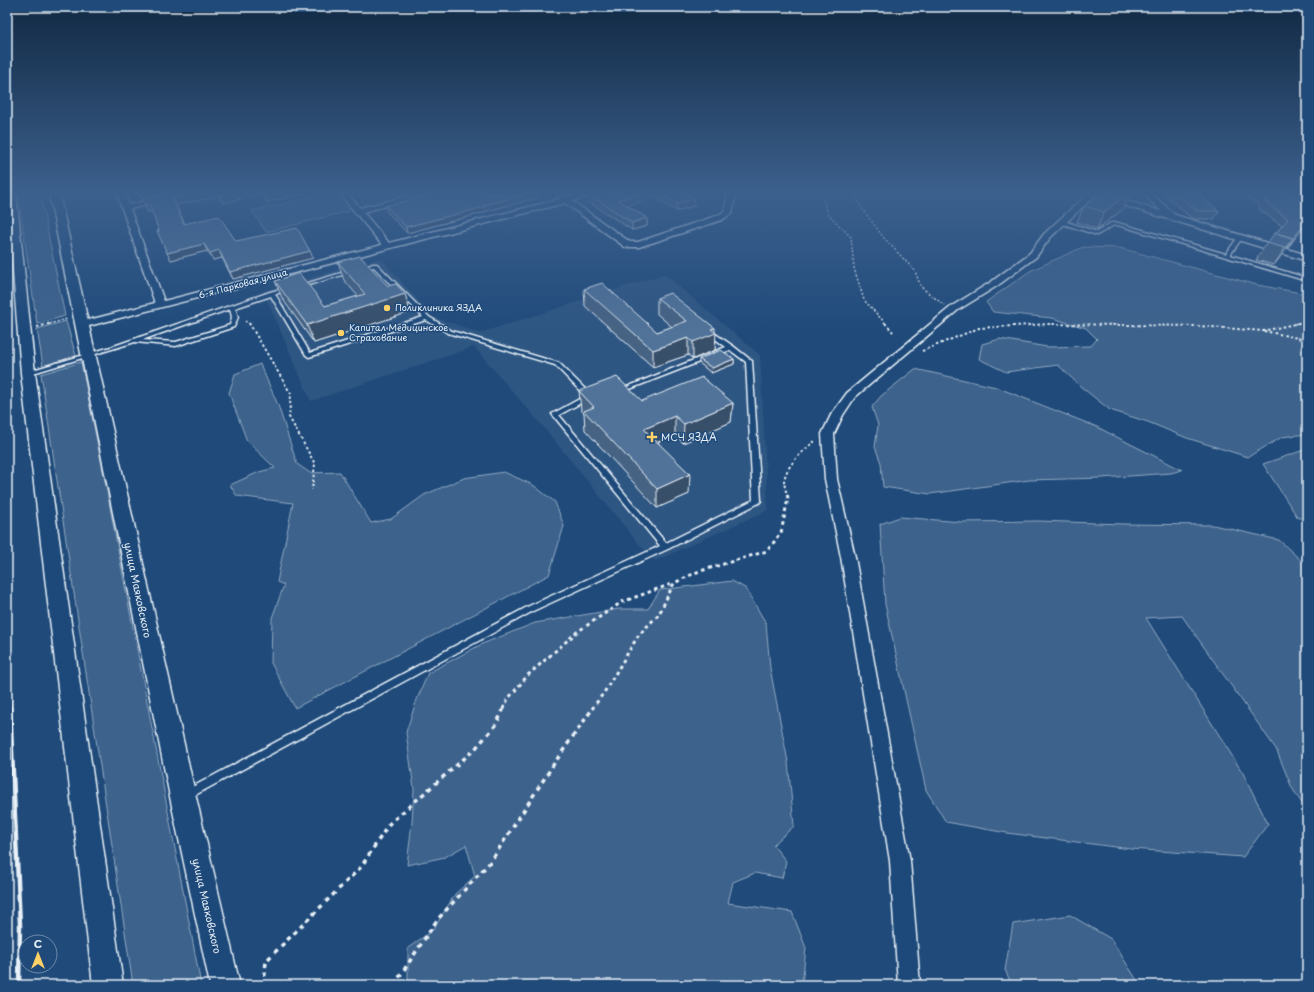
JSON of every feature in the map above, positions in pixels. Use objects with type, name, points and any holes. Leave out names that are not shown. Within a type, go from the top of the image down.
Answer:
[{"type":"main road","points":[[15,240],[28,373],[108,985]]},
{"type":"main road","name":"улица Маяковского","points":[[64,240],[183,797],[225,985]]},
{"type":"street","points":[[138,240],[161,305]]},
{"type":"street","points":[[382,240],[387,246]]},
{"type":"street","name":"6-я Парковая улица","points":[[81,324],[161,305],[409,240]]},
{"type":"street","points":[[623,240],[628,244],[639,244],[650,240]]},
{"type":"street","points":[[909,985],[900,862],[848,557],[832,480],[828,434],[837,415],[851,395],[951,311],[994,284],[1033,255],[1044,240]]},
{"type":"street","points":[[1248,240],[1307,258]]},
{"type":"lane","points":[[1173,240],[1307,280]]},
{"type":"lane","points":[[1227,256],[1238,240]]},
{"type":"lane","points":[[28,373],[133,341],[272,294],[375,265],[427,318],[450,332],[557,364],[592,395],[555,414],[665,547]]},
{"type":"lane","points":[[272,294],[309,355],[427,318]]},
{"type":"lane","points":[[133,341],[176,344],[232,326],[235,317],[232,307]]},
{"type":"lane","points":[[183,797],[532,608],[665,547],[757,501],[749,361],[700,325]]},
{"type":"lane","points":[[620,391],[731,347]]},
{"type":"path","points":[[851,240],[854,268],[864,300],[893,332]]},
{"type":"path","points":[[886,240],[915,271],[922,287],[951,311]]},
{"type":"path","points":[[235,317],[248,322],[291,394],[289,416],[315,464],[312,490]]},
{"type":"path","points":[[1264,331],[1307,321]]},
{"type":"path","points":[[921,352],[979,328],[1048,324],[1198,326],[1264,331],[1307,340]]},
{"type":"path","points":[[264,985],[266,961],[360,867],[389,824],[474,750],[496,725],[508,699],[528,675],[577,632],[622,602],[674,583],[698,572],[767,551],[781,532],[788,498],[784,482],[791,465],[800,453],[828,434]]},
{"type":"path","points":[[394,985],[437,920],[491,862],[555,762],[605,691],[638,636],[659,614],[674,583]]},
{"type":"shaded area","points":[[25,240],[49,240],[65,316],[37,324]]},
{"type":"shaded area","points":[[1083,247],[1120,248],[1257,285],[1307,294],[1307,434],[1282,437],[1248,457],[1187,438],[1148,422],[1110,410],[1080,386],[1058,365],[1006,372],[979,359],[982,344],[1000,339],[1047,347],[1091,346],[1097,339],[1086,328],[1052,318],[993,312],[986,302],[1030,271]]},
{"type":"shaded area","points":[[378,259],[383,260],[431,316],[480,333],[664,274],[760,355],[768,510],[655,561],[638,543],[545,429],[474,347],[311,401],[263,291]]},
{"type":"shaded area","points":[[66,321],[76,356],[43,366],[37,329]]},
{"type":"shaded area","points":[[81,362],[201,985],[133,985],[41,374]]},
{"type":"shaded area","points":[[260,364],[278,405],[297,464],[310,473],[340,472],[371,523],[391,519],[424,495],[464,478],[504,472],[533,485],[555,502],[564,526],[549,575],[295,708],[271,663],[272,618],[284,585],[277,582],[293,503],[237,496],[230,485],[259,472],[275,468],[247,441],[229,393],[235,374]]},
{"type":"shaded area","points":[[915,369],[996,387],[1097,427],[1182,470],[1171,473],[1102,478],[1029,480],[930,494],[883,487],[881,463],[875,447],[878,425],[872,407],[881,396]]},
{"type":"shaded area","points":[[1307,449],[1307,518],[1298,518],[1263,464]]},
{"type":"shaded area","points":[[900,517],[961,522],[1039,521],[1213,525],[1279,540],[1307,566],[1307,811],[1292,788],[1276,749],[1182,616],[1146,618],[1244,775],[1268,824],[1243,857],[1131,849],[1007,833],[946,822],[926,790],[885,604],[880,524]]},
{"type":"shaded area","points":[[732,581],[745,588],[766,623],[770,668],[788,762],[794,826],[773,845],[786,861],[782,878],[755,873],[733,882],[728,903],[792,912],[806,948],[802,985],[735,985],[730,982],[728,985],[408,985],[408,948],[433,930],[455,894],[475,876],[466,845],[445,857],[407,865],[414,789],[406,732],[428,673],[482,644],[535,623],[619,609],[648,609],[660,590]]},
{"type":"shaded area","points":[[1070,915],[1111,939],[1140,985],[1012,985],[1005,970],[1013,924]]},
{"type":"building","points":[[161,240],[304,240],[310,251],[230,272],[219,250],[210,253],[204,244],[167,253]]},
{"type":"building","points":[[1269,240],[1291,240],[1285,248],[1267,243]]},
{"type":"building","points":[[360,256],[388,286],[396,284],[405,294],[307,325],[275,281],[299,273],[325,306],[365,294],[338,262]]},
{"type":"building","points":[[602,283],[657,332],[687,321],[657,298],[670,293],[715,328],[711,329],[716,333],[693,342],[688,338],[653,350],[584,289]]},
{"type":"building","points":[[721,350],[734,359],[712,368],[699,359]]},
{"type":"building","points":[[617,377],[642,401],[702,377],[733,403],[684,424],[675,416],[644,429],[690,474],[657,489],[584,411],[594,407],[579,391]]},
{"type":"railway","points":[[7,645],[10,709]]},
{"type":"railway","points":[[10,708],[20,925],[19,985]]},
{"type":"place","name":"Поликлиника ЯЗДА","points":[[387,308]]},
{"type":"place","name":"Капитал Медицинское Страхование","points":[[341,333]]},
{"type":"place","name":"МСЧ ЯЗДА","points":[[652,437]]}]
